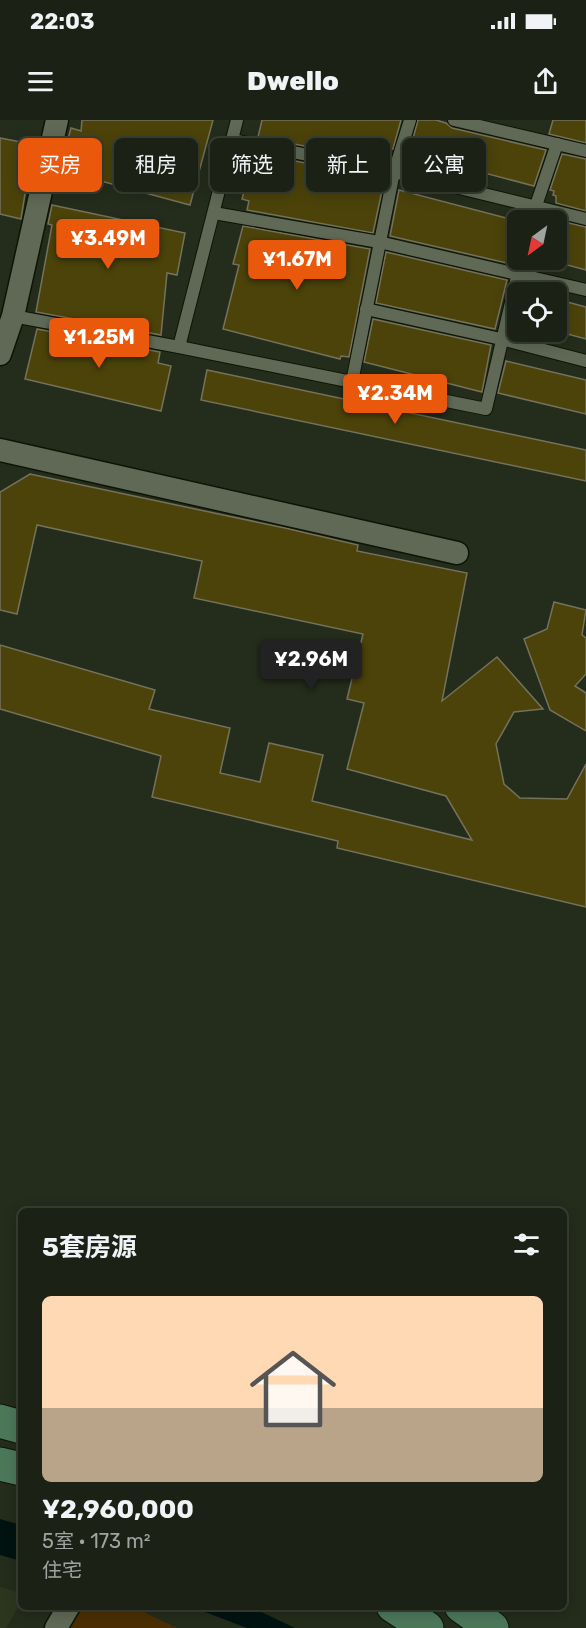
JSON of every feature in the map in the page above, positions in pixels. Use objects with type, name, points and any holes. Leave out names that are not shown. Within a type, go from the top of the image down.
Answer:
[{"type":"main road","points":[[0,1421],[18,1426]]},
{"type":"main road","points":[[0,1464],[18,1469]]},
{"type":"main road","points":[[399,1610],[428,1628]]},
{"type":"main road","points":[[467,1610],[492,1628]]},
{"type":"street","points":[[0,354],[13,316],[57,120]]},
{"type":"street","points":[[0,450],[458,553]]},
{"type":"street","points":[[56,1628],[67,1610]]},
{"type":"lane","points":[[232,138],[237,120]]},
{"type":"lane","points":[[352,382],[394,172],[410,120]]},
{"type":"lane","points":[[454,120],[586,151]]},
{"type":"lane","points":[[534,210],[557,144]]},
{"type":"lane","points":[[294,152],[394,172],[586,219]]},
{"type":"lane","points":[[179,346],[219,192]]},
{"type":"lane","points":[[214,213],[379,242],[586,290]]},
{"type":"lane","points":[[13,316],[179,346],[486,409],[518,270]]},
{"type":"lane","points":[[366,309],[501,339],[586,361]]},
{"type":"shaded area","points":[[0,1519],[18,1524],[18,1560],[0,1555]]},
{"type":"shaded area","points":[[0,1587],[18,1592],[18,1608],[6,1628],[0,1628]]},
{"type":"shaded area","points":[[77,1610],[139,1610],[177,1628],[66,1628]]},
{"type":"shaded area","points":[[200,1610],[257,1610],[295,1628],[247,1628]]},
{"type":"building","points":[[82,120],[213,120],[198,175],[198,138],[114,138],[114,185],[102,181],[102,138],[68,138],[71,128],[81,131]]},
{"type":"building","points":[[262,120],[401,120],[393,149],[390,148],[390,138],[306,138],[306,146],[294,144],[294,138],[258,137]]},
{"type":"building","points":[[418,120],[436,120],[452,128],[546,150],[534,186],[486,173],[486,138],[413,138]]},
{"type":"building","points":[[553,120],[586,120],[586,143],[549,134]]},
{"type":"building","points":[[0,138],[18,141],[18,192],[25,192],[21,219],[0,214]]},
{"type":"building","points":[[562,154],[586,159],[586,211],[556,203],[554,191],[550,190]]},
{"type":"building","points":[[294,161],[306,163],[306,192],[382,192],[373,233],[247,210],[249,201],[242,199],[244,192],[294,192]]},
{"type":"building","points":[[399,190],[507,218],[507,263],[390,236]]},
{"type":"building","points":[[142,192],[194,192],[190,205]]},
{"type":"building","points":[[52,205],[185,233],[177,275],[167,273],[161,335],[36,312],[52,225],[48,224]]},
{"type":"building","points":[[567,223],[586,227],[586,270],[567,265]]},
{"type":"building","points":[[243,226],[370,249],[349,357],[341,356],[340,359],[223,329],[239,265],[233,264]]},
{"type":"building","points":[[386,252],[507,280],[495,329],[376,303]]},
{"type":"building","points":[[567,302],[586,307],[586,339],[567,334]]},
{"type":"building","points":[[373,319],[491,345],[482,392],[364,362]]},
{"type":"building","points":[[37,329],[160,352],[158,363],[171,366],[161,411],[25,379]]},
{"type":"building","points":[[506,361],[586,380],[586,414],[498,393]]},
{"type":"building","points":[[207,370],[586,450],[586,481],[201,400]]},
{"type":"building","points":[[30,474],[285,528],[358,545],[357,551],[467,573],[442,701],[497,657],[543,709],[514,712],[496,744],[504,784],[520,798],[567,799],[586,764],[586,907],[337,848],[338,841],[152,797],[161,756],[0,709],[0,645],[155,690],[149,709],[230,728],[220,773],[260,782],[269,743],[323,755],[312,801],[472,840],[446,796],[347,769],[364,703],[347,699],[363,634],[194,598],[202,561],[37,525],[17,614],[0,610],[0,492]]},
{"type":"building","points":[[554,602],[586,610],[582,635],[586,638],[586,674],[575,686],[586,693],[586,731],[550,710],[524,639],[547,629]]}]
